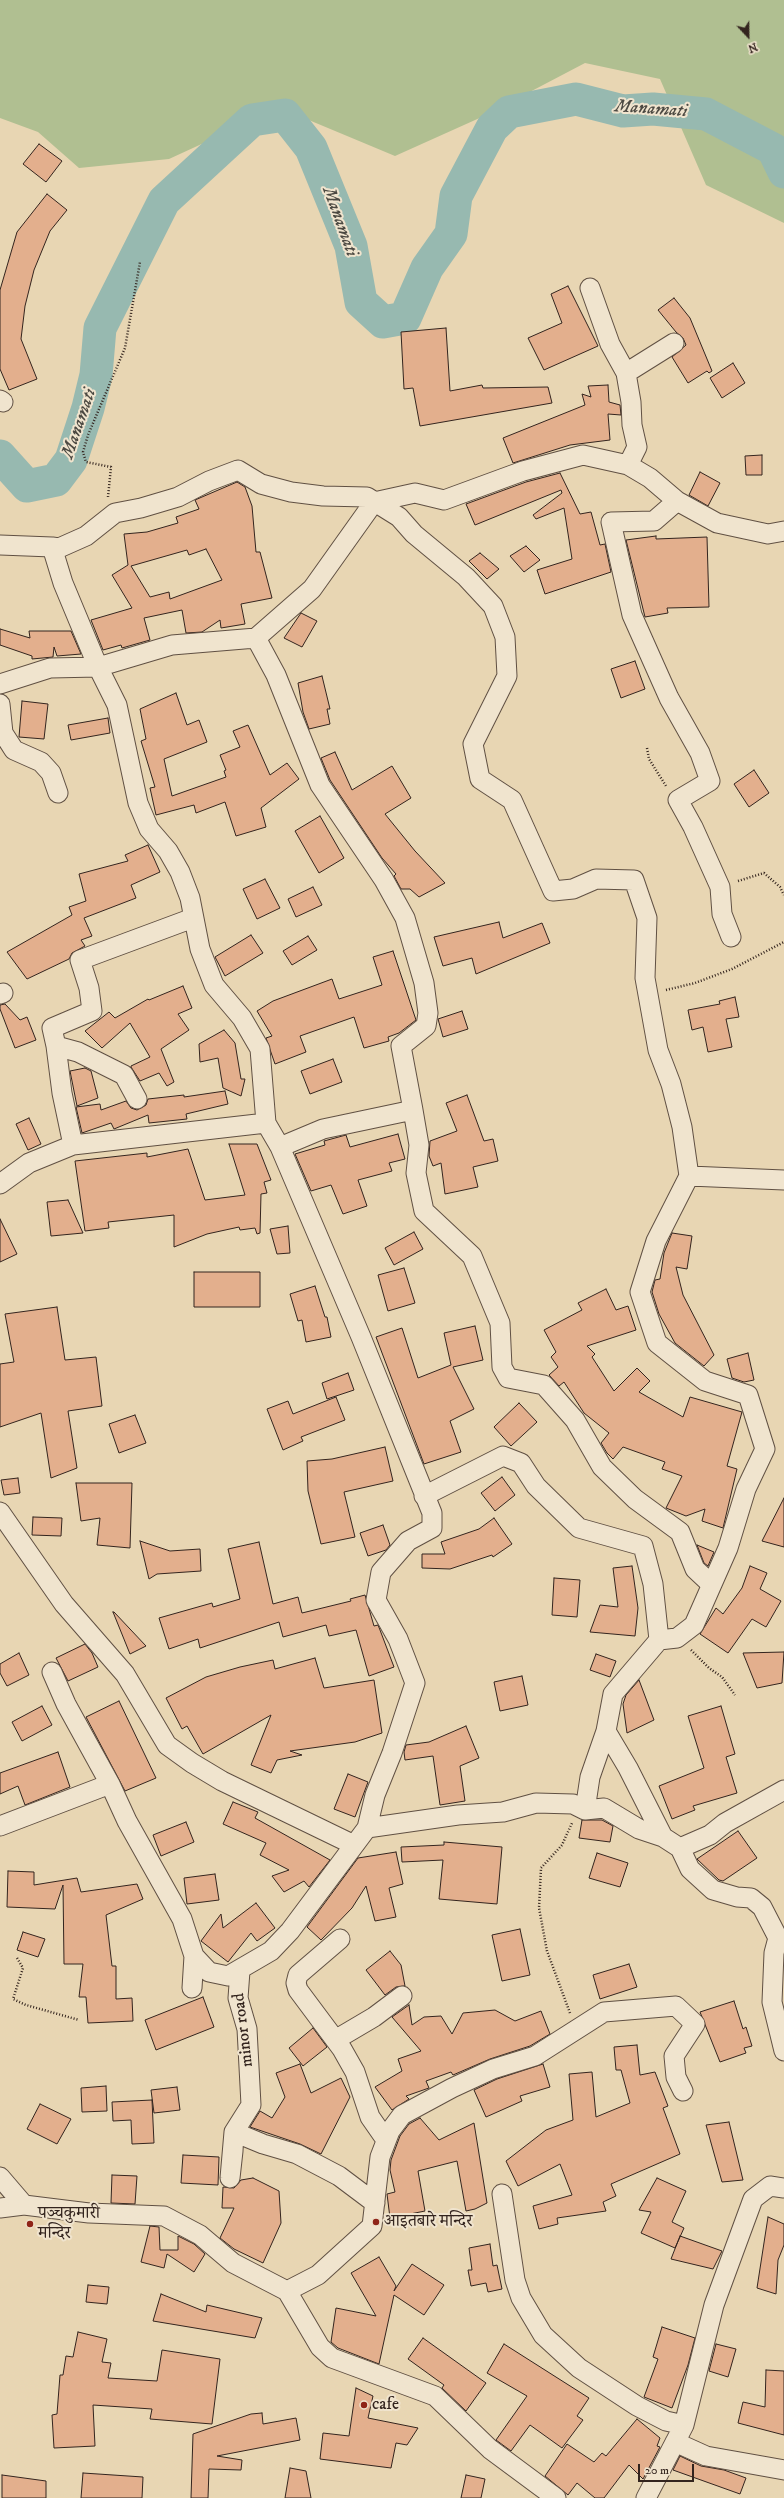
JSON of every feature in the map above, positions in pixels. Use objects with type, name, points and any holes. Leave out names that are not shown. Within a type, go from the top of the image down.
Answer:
[{"type":"street","points":[[590,288],[610,344],[626,373],[631,402],[632,425],[637,447],[628,465]]},
{"type":"street","points":[[626,373],[674,343]]},
{"type":"street","points":[[0,684],[50,668],[98,667],[172,645],[256,638],[312,589],[374,502],[415,493],[444,500],[524,471],[582,455],[628,465],[650,478],[677,501],[717,523],[768,534],[784,531]]},
{"type":"street","points":[[0,545],[59,548],[86,536],[115,513],[141,508],[178,497],[209,481],[238,470],[261,484],[291,492],[323,496],[367,497],[399,517],[414,534],[466,577],[493,606],[505,637],[507,676],[473,744],[480,779],[512,800],[553,891],[573,889],[596,879],[634,880],[647,918],[645,978],[658,1050],[671,1084],[682,1127],[689,1176],[656,1241],[640,1292],[657,1342],[704,1381],[748,1395],[765,1449],[746,1489],[728,1548],[694,1625],[679,1636],[659,1640],[613,1694],[606,1731],[579,1807]]},
{"type":"street","points":[[677,501],[654,521],[611,522],[632,615],[669,698],[700,753],[710,781],[678,800],[693,827],[720,887],[722,914],[731,937]]},
{"type":"street","points":[[52,547],[62,583],[98,667],[117,705],[138,803],[149,829],[168,851],[180,872],[190,898],[200,949],[214,985],[242,1018],[260,1049],[266,1123],[280,1147],[361,1337],[432,1513],[432,1528],[408,1540],[381,1572],[376,1600],[398,1639],[415,1683],[392,1753],[375,1795],[367,1828],[290,1931],[271,1951],[240,1971],[228,1976],[209,1972],[194,1956]]},
{"type":"street","points":[[256,638],[276,675],[320,785],[384,880],[405,918],[424,984],[428,1012],[426,1026],[401,1046],[419,1145],[416,1173],[424,1210],[472,1256],[500,1323],[502,1367],[508,1378],[544,1384],[575,1420],[602,1467],[635,1499],[680,1532],[695,1569],[711,1584]]},
{"type":"street","points":[[0,704],[3,733],[14,750],[41,762],[51,773],[58,793]]},
{"type":"street","points":[[73,1145],[62,1093],[56,1046],[52,1028],[92,1011],[89,988],[80,960],[193,918]]},
{"type":"street","points":[[56,1046],[78,1052],[124,1075],[137,1099]]},
{"type":"street","points":[[280,1147],[323,1129],[413,1110]]},
{"type":"street","points":[[0,1184],[29,1163],[73,1145],[266,1123]]},
{"type":"street","points":[[689,1176],[784,1180]]},
{"type":"street","points":[[424,1496],[503,1456],[521,1463],[536,1486],[579,1528],[643,1546],[653,1584],[659,1640]]},
{"type":"street","points":[[0,1512],[64,1604],[125,1674],[167,1745],[192,1763],[222,1781],[354,1845]]},
{"type":"street","points":[[52,1672],[66,1704],[110,1784],[127,1821],[182,1918],[194,1956],[192,1988]]},
{"type":"street","points":[[606,1731],[628,1768],[663,1837]]},
{"type":"street","points":[[0,1826],[110,1784]]},
{"type":"street","points":[[680,1848],[710,1835],[725,1823],[784,1790]]},
{"type":"street","points":[[367,1828],[458,1815],[503,1812],[536,1803],[604,1808],[639,1829],[663,1837],[680,1848],[690,1868],[713,1890],[736,1897],[751,1898],[762,1907],[778,1938],[774,1953],[772,2002],[784,2051]]},
{"type":"street","points":[[340,1939],[298,1975],[296,1983],[298,1990],[355,2072],[370,2117],[386,2140]]},
{"type":"street","name":"minor road","points":[[240,1971],[238,1998],[247,2029],[251,2105],[234,2132],[263,2144],[297,2154],[339,2176],[374,2203]]},
{"type":"street","points":[[334,2040],[374,2017],[402,1996]]},
{"type":"street","points":[[287,2291],[318,2275],[372,2226],[380,2157],[386,2140],[402,2116],[417,2106],[493,2069],[535,2056],[576,2028],[604,2012],[676,2006],[695,2024],[674,2056],[676,2077],[682,2091]]},
{"type":"street","points":[[0,2177],[24,2205]]},
{"type":"street","points":[[646,2498],[684,2424],[714,2305],[753,2199],[770,2186],[784,2188]]},
{"type":"street","points":[[502,2194],[515,2280],[521,2298],[543,2335],[579,2368],[637,2406],[666,2421],[684,2424]]},
{"type":"street","points":[[0,2208],[24,2205],[89,2213],[164,2216],[200,2235],[233,2264],[287,2291],[320,2347],[332,2358],[435,2396],[490,2449],[556,2498]]},
{"type":"street","points":[[675,2442],[706,2456],[784,2470]]},
{"type":"path","points":[[115,513],[114,504],[108,497],[111,467],[86,462],[83,452],[88,435],[125,348],[140,262]]},
{"type":"path","points":[[647,748],[649,759],[663,782],[678,800]]},
{"type":"path","points":[[720,887],[764,872],[780,887],[784,895]]},
{"type":"path","points":[[645,978],[659,992],[695,983],[732,969],[784,942]]},
{"type":"path","points":[[679,1636],[696,1656],[722,1676],[735,1695]]},
{"type":"path","points":[[576,2028],[547,1951],[539,1908],[542,1868],[562,1845],[579,1807]]},
{"type":"path","points":[[17,1958],[23,1968],[13,1999],[26,2005],[78,2020]]},
{"type":"green space","points":[[0,0],[784,0],[784,223],[706,185],[660,79],[585,63],[484,116],[395,156],[280,108],[169,159],[79,168],[38,132],[0,118]]},
{"type":"building","points":[[39,144],[62,161],[46,182],[23,164]]},
{"type":"building","points":[[47,194],[67,210],[50,231],[34,270],[25,306],[21,339],[37,379],[9,390],[0,369],[0,290],[17,232]]},
{"type":"building","points":[[568,286],[598,346],[544,370],[528,338],[562,323],[551,294]]},
{"type":"building","points":[[674,298],[690,318],[712,371],[709,373],[707,371],[688,383],[672,357],[686,345],[683,338],[676,332],[658,310]]},
{"type":"building","points":[[446,328],[450,391],[482,385],[483,388],[548,387],[552,403],[420,426],[413,388],[404,389],[401,332]]},
{"type":"building","points":[[733,363],[745,383],[722,398],[710,378]]},
{"type":"building","points":[[608,385],[609,402],[620,405],[621,415],[608,414],[610,440],[570,445],[513,463],[503,438],[585,405],[582,394],[591,397],[588,386]]},
{"type":"building","points":[[762,455],[762,475],[746,475],[745,456]]},
{"type":"building","points":[[700,472],[720,483],[708,506],[689,495]]},
{"type":"building","points":[[560,473],[580,514],[591,512],[600,545],[605,544],[611,572],[545,594],[537,570],[572,559],[564,508],[536,519],[533,515],[562,493],[561,490],[475,525],[466,504],[526,482]]},
{"type":"building","points":[[237,482],[245,487],[252,506],[256,552],[260,552],[272,598],[241,604],[245,624],[221,628],[220,620],[202,632],[186,633],[182,610],[144,618],[150,640],[122,648],[121,645],[103,650],[91,620],[132,608],[112,575],[128,565],[124,534],[147,532],[178,523],[176,517],[199,509],[195,500]],"holes":[[[206,549],[222,580],[170,599],[169,592],[150,597],[131,566],[187,550],[189,555]]]},
{"type":"building","points":[[656,536],[656,539],[707,537],[709,607],[667,608],[668,613],[645,617],[626,540]]},
{"type":"building","points":[[526,546],[540,560],[524,572],[510,556]]},
{"type":"building","points":[[480,553],[499,569],[487,579],[469,561]]},
{"type":"building","points":[[301,613],[317,621],[302,647],[284,638]]},
{"type":"building","points":[[0,629],[30,638],[29,631],[71,631],[81,654],[57,656],[54,647],[53,657],[32,659],[32,656],[0,645]]},
{"type":"building","points":[[635,661],[645,689],[621,698],[611,669]]},
{"type":"building","points":[[322,676],[330,709],[327,709],[330,724],[309,729],[303,712],[298,683]]},
{"type":"building","points":[[176,693],[187,725],[199,720],[207,742],[164,759],[172,796],[226,777],[224,771],[226,770],[220,755],[240,747],[233,731],[248,725],[270,775],[287,763],[299,779],[261,808],[266,827],[236,836],[225,802],[196,813],[194,805],[156,815],[150,788],[155,787],[141,741],[146,739],[140,709]]},
{"type":"building","points":[[22,701],[48,704],[44,739],[19,737]]},
{"type":"building","points":[[108,718],[110,733],[71,740],[68,725]]},
{"type":"building","points":[[335,752],[352,790],[392,766],[411,798],[385,814],[415,851],[445,883],[419,897],[410,889],[401,889],[394,876],[396,874],[382,858],[330,780],[321,758]]},
{"type":"building","points":[[754,770],[769,793],[749,807],[734,784]]},
{"type":"building","points":[[320,816],[344,858],[319,873],[295,831]]},
{"type":"building","points":[[148,845],[160,872],[131,885],[136,898],[84,918],[92,936],[81,940],[85,946],[72,953],[69,959],[27,979],[7,952],[72,915],[69,907],[86,901],[79,874],[128,861],[125,855]]},
{"type":"building","points":[[265,879],[280,908],[257,919],[243,889]]},
{"type":"building","points":[[313,887],[322,905],[296,917],[288,899]]},
{"type":"building","points":[[499,922],[503,938],[542,923],[550,943],[476,974],[472,958],[443,966],[434,937]]},
{"type":"building","points":[[251,935],[263,953],[225,976],[215,957]]},
{"type":"building","points":[[308,936],[317,950],[292,965],[283,951]]},
{"type":"building","points":[[393,951],[416,1020],[399,1033],[388,1037],[389,1041],[364,1048],[354,1017],[300,1036],[306,1052],[275,1064],[266,1038],[272,1036],[257,1011],[273,1001],[332,979],[339,999],[382,985],[373,957]]},
{"type":"building","points":[[183,986],[192,1008],[178,1014],[189,1030],[161,1049],[174,1082],[167,1086],[159,1073],[140,1081],[131,1067],[150,1057],[130,1023],[102,1048],[85,1031],[109,1012],[115,1018],[148,999],[149,1000]]},
{"type":"building","points":[[735,997],[739,1017],[726,1019],[732,1047],[708,1052],[703,1027],[692,1030],[688,1010],[720,1004],[719,1001]]},
{"type":"building","points":[[5,1004],[20,1020],[27,1017],[36,1040],[15,1048],[0,1009],[0,1005]]},
{"type":"building","points":[[462,1011],[468,1029],[443,1037],[438,1019]]},
{"type":"building","points":[[224,1030],[235,1043],[241,1079],[245,1079],[241,1096],[223,1088],[218,1058],[200,1062],[199,1044]]},
{"type":"building","points":[[333,1059],[342,1082],[310,1094],[301,1071]]},
{"type":"building","points":[[85,1068],[91,1071],[98,1098],[77,1106],[70,1071]]},
{"type":"building","points":[[225,1091],[228,1104],[186,1114],[187,1119],[149,1123],[148,1115],[114,1129],[111,1123],[82,1133],[76,1107],[100,1104],[101,1110],[126,1101],[131,1108],[137,1110],[146,1105],[148,1099],[184,1095],[184,1097]]},
{"type":"building","points":[[467,1095],[484,1141],[493,1139],[498,1161],[473,1167],[478,1187],[445,1194],[441,1163],[433,1166],[429,1156],[430,1141],[457,1131],[446,1103]]},
{"type":"building","points":[[29,1118],[41,1144],[28,1150],[16,1124]]},
{"type":"building","points":[[398,1134],[405,1159],[389,1163],[392,1171],[358,1180],[367,1206],[343,1214],[331,1185],[311,1191],[295,1154],[325,1145],[324,1141],[346,1135],[350,1147]]},
{"type":"building","points":[[229,1144],[257,1144],[271,1180],[264,1182],[267,1193],[261,1194],[260,1233],[257,1234],[255,1228],[240,1230],[239,1227],[207,1234],[174,1247],[174,1215],[108,1222],[109,1228],[85,1231],[75,1161],[147,1153],[147,1157],[188,1149],[205,1200],[245,1195]]},
{"type":"building","points":[[68,1200],[83,1233],[51,1236],[47,1202]]},
{"type":"building","points":[[0,1219],[17,1254],[0,1262]]},
{"type":"building","points":[[288,1226],[290,1253],[277,1254],[270,1229]]},
{"type":"building","points":[[414,1232],[423,1249],[394,1265],[385,1248]]},
{"type":"building","points":[[672,1233],[692,1236],[687,1269],[676,1267],[683,1295],[714,1355],[704,1366],[675,1343],[659,1314],[652,1292],[655,1280],[660,1279],[664,1253]]},
{"type":"building","points":[[404,1268],[415,1303],[388,1311],[378,1275]]},
{"type":"building","points":[[194,1272],[260,1272],[260,1307],[194,1307]]},
{"type":"building","points":[[315,1286],[325,1317],[327,1317],[331,1337],[306,1342],[302,1320],[298,1321],[290,1294]]},
{"type":"building","points":[[606,1289],[616,1310],[628,1306],[636,1330],[587,1346],[595,1354],[592,1357],[614,1391],[637,1368],[650,1381],[639,1392],[683,1417],[690,1397],[742,1412],[727,1466],[737,1469],[723,1528],[702,1521],[705,1509],[686,1516],[666,1508],[682,1476],[662,1469],[665,1462],[623,1447],[613,1459],[601,1443],[609,1433],[584,1413],[564,1382],[559,1386],[549,1375],[558,1367],[551,1357],[556,1352],[544,1330],[582,1310],[578,1303]]},
{"type":"building","points":[[57,1307],[65,1360],[96,1357],[102,1406],[68,1411],[77,1468],[51,1478],[41,1413],[0,1427],[0,1364],[14,1362],[5,1314]]},
{"type":"building","points":[[475,1326],[483,1360],[453,1367],[474,1409],[450,1421],[461,1452],[424,1464],[376,1337],[402,1328],[418,1378],[451,1365],[444,1333]]},
{"type":"building","points":[[748,1353],[754,1380],[744,1382],[732,1378],[727,1359]]},
{"type":"building","points":[[348,1373],[354,1390],[327,1399],[322,1383]]},
{"type":"building","points":[[336,1397],[345,1420],[301,1437],[303,1441],[283,1450],[267,1409],[288,1401],[293,1414]]},
{"type":"building","points":[[519,1403],[537,1422],[511,1446],[494,1427]]},
{"type":"building","points":[[135,1415],[146,1443],[119,1453],[109,1424]]},
{"type":"building","points":[[385,1447],[393,1481],[344,1492],[355,1537],[321,1544],[308,1491],[307,1461],[332,1459]]},
{"type":"building","points":[[502,1477],[515,1495],[495,1511],[481,1493]]},
{"type":"building","points":[[18,1478],[20,1493],[4,1495],[1,1480]]},
{"type":"building","points":[[76,1483],[132,1483],[130,1548],[97,1545],[100,1518],[81,1521]]},
{"type":"building","points":[[784,1498],[784,1547],[762,1541]]},
{"type":"building","points":[[33,1517],[62,1518],[61,1536],[32,1535]]},
{"type":"building","points":[[494,1518],[512,1544],[493,1557],[492,1555],[450,1569],[422,1568],[422,1554],[445,1554],[441,1542],[479,1529]]},
{"type":"building","points":[[383,1525],[390,1545],[386,1550],[368,1556],[360,1533]]},
{"type":"building","points":[[140,1541],[170,1551],[200,1549],[201,1571],[157,1574],[149,1579]]},
{"type":"building","points":[[259,1542],[273,1604],[298,1597],[302,1613],[351,1601],[350,1599],[365,1595],[374,1626],[378,1625],[394,1667],[369,1676],[356,1630],[329,1636],[326,1625],[283,1637],[279,1622],[200,1648],[198,1639],[169,1649],[159,1618],[212,1603],[213,1607],[240,1599],[228,1549]]},
{"type":"building","points":[[697,1545],[714,1552],[708,1566],[704,1563]]},
{"type":"building","points":[[632,1566],[638,1608],[635,1636],[590,1632],[600,1605],[618,1607],[613,1568]]},
{"type":"building","points":[[750,1566],[767,1573],[760,1589],[781,1601],[766,1627],[752,1619],[728,1653],[700,1634],[716,1608],[723,1614],[742,1588]]},
{"type":"building","points":[[554,1578],[580,1580],[577,1617],[552,1615]]},
{"type":"building","points":[[114,1612],[146,1646],[130,1654]]},
{"type":"building","points":[[85,1644],[92,1653],[98,1667],[68,1681],[56,1658]]},
{"type":"building","points":[[784,1652],[782,1683],[757,1688],[743,1653]]},
{"type":"building","points":[[19,1653],[29,1675],[7,1686],[0,1673],[0,1664]]},
{"type":"building","points":[[596,1654],[616,1661],[610,1677],[590,1670]]},
{"type":"building","points":[[315,1658],[324,1688],[374,1680],[382,1733],[355,1742],[290,1751],[302,1755],[277,1760],[271,1773],[251,1765],[271,1715],[203,1754],[187,1726],[182,1729],[166,1698],[206,1677],[240,1667],[273,1660],[275,1669]]},
{"type":"building","points":[[522,1676],[528,1705],[500,1711],[494,1682]]},
{"type":"building","points":[[639,1680],[654,1720],[627,1733],[623,1704],[626,1695]]},
{"type":"building","points":[[119,1701],[156,1778],[125,1791],[86,1717]]},
{"type":"building","points":[[42,1706],[52,1725],[22,1741],[12,1722]]},
{"type":"building","points":[[721,1706],[735,1754],[726,1757],[737,1793],[693,1806],[695,1810],[672,1819],[659,1786],[704,1768],[688,1716]]},
{"type":"building","points":[[466,1726],[479,1758],[460,1766],[465,1801],[440,1805],[433,1756],[405,1760],[404,1752],[406,1745],[429,1742]]},
{"type":"building","points":[[58,1752],[70,1787],[25,1805],[18,1786],[0,1794],[0,1773]]},
{"type":"building","points":[[348,1774],[368,1782],[355,1817],[334,1809]]},
{"type":"building","points":[[233,1802],[258,1812],[255,1818],[330,1860],[309,1887],[304,1881],[284,1892],[272,1876],[289,1870],[260,1855],[266,1843],[223,1824]]},
{"type":"building","points":[[582,1820],[602,1820],[613,1826],[610,1842],[579,1838]]},
{"type":"building","points":[[186,1822],[194,1842],[161,1856],[153,1835]]},
{"type":"building","points":[[738,1831],[757,1858],[723,1881],[719,1880],[697,1859]]},
{"type":"building","points":[[444,1842],[502,1847],[497,1904],[439,1899],[443,1860],[402,1862],[401,1847],[444,1845]]},
{"type":"building","points":[[396,1852],[403,1884],[389,1888],[396,1917],[375,1921],[366,1886],[352,1908],[321,1940],[307,1927],[358,1858]]},
{"type":"building","points":[[597,1853],[628,1863],[620,1887],[589,1878]]},
{"type":"building","points":[[8,1871],[34,1872],[34,1885],[77,1878],[81,1892],[137,1884],[143,1899],[106,1915],[112,1966],[116,1966],[116,1999],[132,1998],[133,2021],[88,2023],[86,1997],[79,1997],[83,1964],[64,1964],[63,1885],[55,1909],[7,1907]]},
{"type":"building","points":[[215,1874],[219,1900],[187,1904],[184,1878]]},
{"type":"building","points":[[256,1903],[275,1928],[257,1941],[251,1933],[228,1962],[201,1941],[221,1914],[223,1928]]},
{"type":"building","points":[[520,1929],[530,1975],[502,1981],[492,1935]]},
{"type":"building","points":[[23,1932],[45,1939],[38,1957],[17,1950]]},
{"type":"building","points":[[390,1951],[401,1965],[405,1986],[396,1987],[385,1995],[366,1970]]},
{"type":"building","points":[[629,1964],[637,1987],[600,1999],[593,1975]]},
{"type":"building","points":[[203,1997],[214,2027],[156,2050],[145,2020]]},
{"type":"building","points":[[734,2001],[743,2029],[746,2027],[752,2046],[744,2048],[746,2053],[720,2062],[700,2012]]},
{"type":"building","points":[[409,2005],[412,2025],[424,2017],[441,2016],[452,2034],[463,2013],[495,2010],[515,2021],[541,2011],[550,2034],[530,2046],[490,2059],[453,2075],[451,2072],[426,2081],[429,2088],[406,2096],[409,2099],[392,2110],[375,2087],[402,2071],[398,2059],[421,2051],[392,2017]]},
{"type":"building","points":[[313,2028],[327,2047],[303,2066],[289,2048]]},
{"type":"building","points":[[637,2045],[640,2075],[655,2072],[668,2106],[663,2108],[680,2154],[611,2184],[616,2196],[603,2202],[606,2211],[557,2218],[558,2224],[539,2229],[533,2206],[572,2195],[560,2164],[518,2186],[506,2161],[546,2130],[573,2120],[569,2074],[592,2072],[596,2117],[630,2103],[621,2070],[616,2070],[614,2047]]},
{"type":"building","points":[[300,2064],[311,2093],[341,2078],[350,2097],[321,2154],[300,2144],[250,2127],[260,2111],[272,2118],[285,2097],[276,2073]]},
{"type":"building","points":[[543,2064],[550,2087],[520,2096],[522,2101],[486,2117],[474,2090],[497,2079]]},
{"type":"building","points":[[106,2086],[107,2111],[82,2112],[81,2088]]},
{"type":"building","points":[[177,2087],[180,2110],[154,2113],[151,2090]]},
{"type":"building","points":[[152,2100],[154,2143],[132,2144],[131,2120],[113,2121],[112,2102]]},
{"type":"building","points":[[40,2104],[71,2119],[57,2144],[27,2129]]},
{"type":"building","points":[[420,2118],[439,2140],[474,2123],[487,2203],[475,2209],[466,2211],[457,2161],[418,2171],[425,2211],[390,2218],[387,2194],[395,2192],[390,2170],[391,2160],[400,2136],[409,2124]]},
{"type":"building","points":[[729,2122],[743,2180],[722,2182],[706,2125]]},
{"type":"building","points":[[183,2155],[219,2157],[218,2185],[181,2183]]},
{"type":"building","points":[[112,2175],[137,2176],[135,2204],[111,2203]]},
{"type":"building","points":[[253,2178],[279,2191],[281,2223],[263,2263],[234,2249],[220,2238],[234,2208],[222,2208],[223,2187],[234,2188],[241,2180]]},
{"type":"building","points":[[657,2178],[686,2191],[672,2222],[684,2228],[675,2248],[641,2233],[651,2212],[639,2210]]},
{"type":"building","points":[[768,2217],[784,2224],[784,2245],[778,2260],[776,2294],[757,2288]]},
{"type":"building","points":[[150,2226],[159,2227],[160,2250],[178,2250],[178,2236],[194,2244],[205,2254],[194,2272],[167,2254],[164,2268],[141,2262]]},
{"type":"building","points":[[680,2236],[722,2251],[713,2269],[671,2259]]},
{"type":"building","points":[[490,2244],[493,2266],[497,2265],[502,2289],[488,2292],[486,2283],[471,2286],[468,2270],[472,2270],[469,2248]]},
{"type":"building","points":[[379,2257],[396,2286],[394,2291],[412,2264],[444,2285],[424,2315],[394,2295],[379,2364],[338,2348],[331,2342],[336,2308],[376,2316],[351,2273]]},
{"type":"building","points":[[88,2285],[109,2287],[107,2304],[86,2302]]},
{"type":"building","points":[[161,2294],[206,2312],[207,2305],[262,2318],[255,2338],[153,2321]]},
{"type":"building","points":[[662,2327],[695,2338],[688,2365],[672,2408],[644,2397],[658,2359],[653,2357]]},
{"type":"building","points":[[78,2332],[107,2339],[102,2362],[111,2363],[108,2378],[157,2381],[162,2350],[220,2359],[212,2424],[150,2419],[152,2409],[93,2405],[95,2446],[54,2448],[52,2415],[57,2414],[60,2375],[63,2375],[66,2356],[73,2357]]},
{"type":"building","points":[[423,2338],[486,2383],[466,2411],[442,2388],[444,2385],[408,2359]]},
{"type":"building","points":[[504,2344],[589,2398],[577,2416],[583,2420],[562,2448],[530,2425],[511,2451],[496,2440],[527,2396],[487,2373]]},
{"type":"building","points":[[716,2344],[736,2349],[728,2377],[709,2371]]},
{"type":"building","points":[[766,2370],[784,2371],[784,2435],[738,2423],[743,2402],[765,2407]]},
{"type":"building","points":[[356,2388],[373,2396],[368,2418],[418,2428],[407,2445],[396,2443],[391,2468],[320,2459],[323,2433],[349,2436]]},
{"type":"building","points":[[262,2413],[263,2424],[296,2418],[300,2440],[217,2456],[242,2460],[241,2470],[209,2469],[208,2498],[191,2498],[193,2434],[251,2414]]},
{"type":"building","points":[[637,2419],[660,2438],[657,2446],[660,2447],[643,2479],[629,2465],[604,2498],[595,2498],[577,2483],[568,2495],[545,2476],[567,2444],[594,2462],[602,2453],[606,2456]]},
{"type":"building","points":[[680,2456],[701,2466],[724,2470],[746,2478],[740,2494],[673,2470]]},
{"type":"building","points":[[290,2468],[306,2471],[311,2498],[285,2498]]},
{"type":"building","points":[[83,2473],[143,2477],[142,2498],[81,2498]]},
{"type":"building","points":[[2,2475],[46,2481],[46,2498],[2,2498]]},
{"type":"building","points":[[466,2475],[485,2479],[481,2498],[461,2498]]},
{"type":"waterway","name":"Manamati","points":[[0,456],[27,486],[56,480],[71,460],[88,408],[96,375],[100,328],[164,201],[252,120],[285,115],[311,148],[351,246],[361,302],[383,322],[405,318],[427,268],[451,234],[456,196],[492,128],[509,112],[576,99],[623,111],[653,109],[706,114],[773,149],[784,172]]},
{"type":"place","name":"आइतबारे मन्दिर","points":[[376,2222]]},
{"type":"place","name":"पञ्चकुमारी मन्दिर","points":[[30,2224]]},
{"type":"place","name":"cafe","points":[[364,2405]]}]
